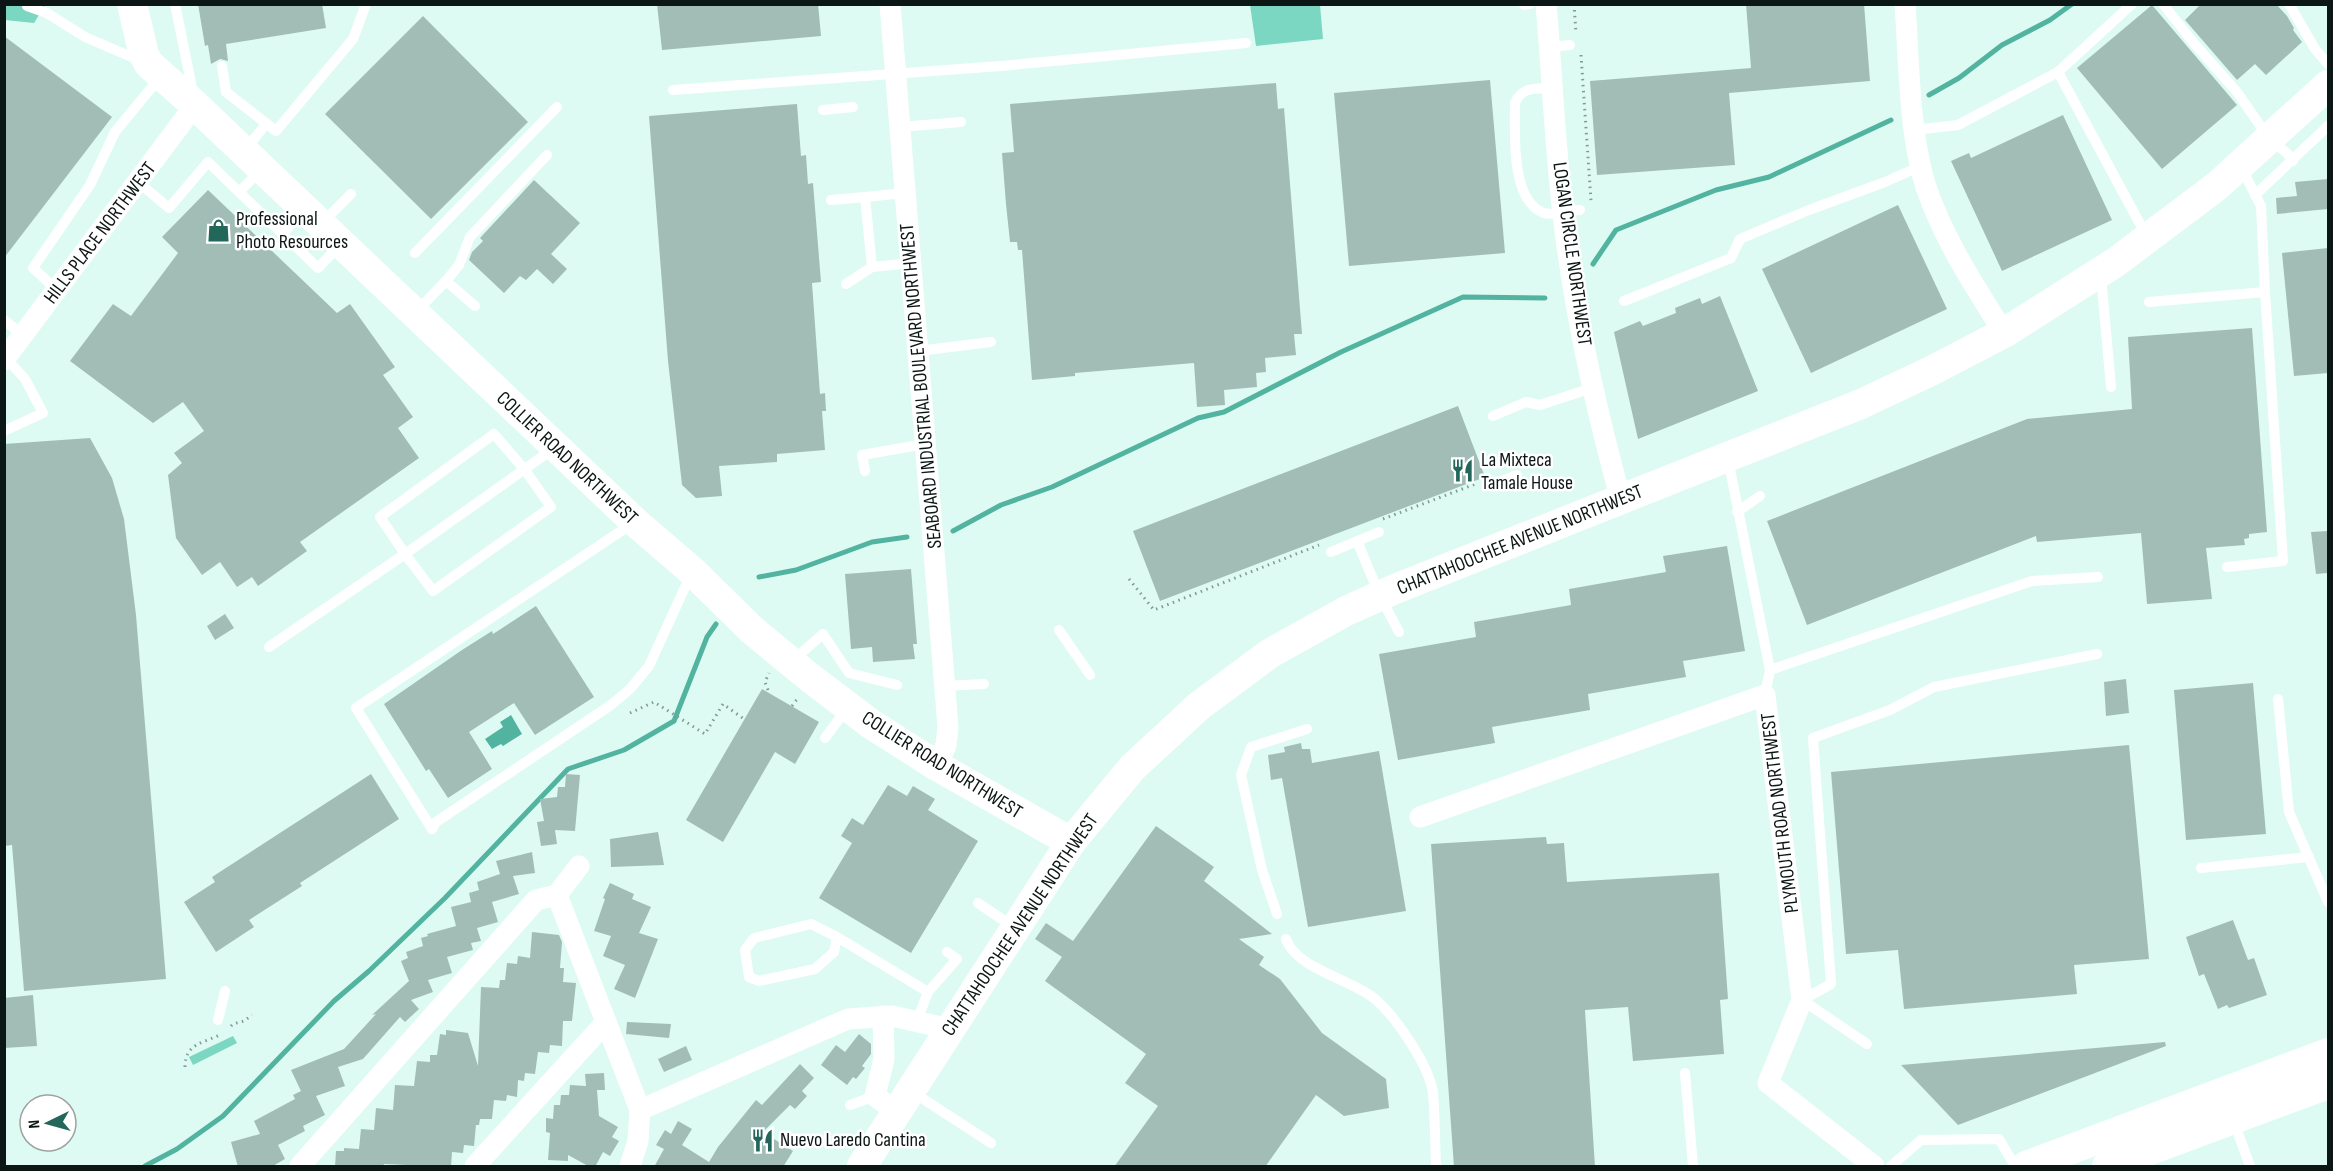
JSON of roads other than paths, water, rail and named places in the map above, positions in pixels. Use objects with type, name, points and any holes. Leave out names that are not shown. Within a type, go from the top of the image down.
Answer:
[{"type":"street","points":[[132,4],[144,55],[155,70]]},
{"type":"street","name":"SEABOARD INDUSTRIAL BOULEVARD NORTHWEST","points":[[890,4],[948,727],[946,745],[937,766]]},
{"type":"street","name":"LOGAN CIRCLE NORTHWEST","points":[[1546,4],[1566,45],[1553,88],[1569,211],[1572,284],[1592,388],[1621,500]]},
{"type":"street","points":[[1905,4],[1915,130],[1925,185],[1941,228],[1957,258],[2004,333]]},
{"type":"street","name":"COLLIER ROAD NORTHWEST","points":[[155,70],[195,105],[635,522],[692,571],[752,630],[781,667],[848,707],[937,766],[1071,842]]},
{"type":"street","name":"CHATTAHOOCHEE AVENUE NORTHWEST","points":[[862,1167],[894,1100],[950,1029],[1071,842],[1132,768],[1199,706],[1269,654],[1346,611],[1380,596],[1861,404],[2004,333],[2101,272],[2148,238],[2241,166],[2328,86]]},
{"type":"street","name":"HILLS PLACE NORTHWEST","points":[[5,359],[195,105]]},
{"type":"street","name":"PLYMOUTH ROAD NORTHWEST","points":[[1420,817],[1765,694],[1802,1000],[1768,1083],[1874,1167]]},
{"type":"street","points":[[300,1167],[536,900],[557,895],[579,866]]},
{"type":"street","points":[[557,895],[640,1110],[639,1142],[630,1167]]},
{"type":"street","points":[[883,1016],[884,1059],[894,1100]]},
{"type":"street","points":[[640,1110],[848,1019],[892,1016],[950,1029]]},
{"type":"street","points":[[475,1167],[606,1022]]},
{"type":"street","points":[[2026,1167],[2328,1053]]},
{"type":"street","points":[[2107,1167],[2328,1084]]},
{"type":"lane","points":[[176,4],[195,105]]},
{"type":"lane","points":[[222,66],[226,92],[276,131],[353,39],[366,4]]},
{"type":"lane","points":[[1524,5],[1530,4]]},
{"type":"lane","points":[[1915,130],[1958,125],[2058,72],[2132,4]]},
{"type":"lane","points":[[2163,4],[2237,92],[2270,140],[2287,153],[2293,161]]},
{"type":"lane","points":[[2289,4],[2315,49],[2328,64]]},
{"type":"lane","points":[[27,6],[47,13],[85,37],[155,70],[115,132],[90,185],[33,268],[57,290]]},
{"type":"lane","points":[[674,90],[1001,66],[1246,43]]},
{"type":"lane","points":[[2058,72],[2148,238]]},
{"type":"lane","points":[[1553,88],[1526,90],[1521,92],[1515,103],[1520,186],[1530,203],[1539,211],[1545,214],[1569,211]]},
{"type":"lane","points":[[823,110],[853,106]]},
{"type":"lane","points":[[415,253],[557,107]]},
{"type":"lane","points":[[900,127],[961,122]]},
{"type":"lane","points":[[239,192],[266,124]]},
{"type":"lane","points":[[2255,195],[2328,126]]},
{"type":"lane","points":[[415,314],[459,265],[470,237],[547,155]]},
{"type":"lane","points":[[138,182],[169,208],[208,162],[318,268],[342,244]]},
{"type":"lane","points":[[1624,301],[1731,258],[1740,239],[1921,166]]},
{"type":"lane","points":[[2227,567],[2283,561],[2260,206],[2241,166]]},
{"type":"lane","points":[[282,234],[351,194]]},
{"type":"lane","points":[[831,200],[905,194]]},
{"type":"lane","points":[[866,197],[872,267]]},
{"type":"lane","points":[[846,284],[872,267],[911,263]]},
{"type":"lane","points":[[2101,272],[2111,387]]},
{"type":"lane","points":[[446,281],[475,306]]},
{"type":"lane","points":[[2149,302],[2265,292]]},
{"type":"lane","points":[[4,320],[23,335]]},
{"type":"lane","points":[[918,351],[991,342]]},
{"type":"lane","points":[[4,431],[43,413],[25,379],[5,359]]},
{"type":"lane","points":[[1493,416],[1526,402],[1540,405],[1592,388]]},
{"type":"lane","points":[[494,434],[525,470],[551,507],[432,591],[405,554],[380,517],[494,434]]},
{"type":"lane","points":[[865,471],[862,455],[925,444]]},
{"type":"lane","points":[[269,647],[556,447]]},
{"type":"lane","points":[[1728,458],[1770,670],[1765,694]]},
{"type":"lane","points":[[1490,486],[1517,475]]},
{"type":"lane","points":[[1737,512],[1760,496]]},
{"type":"lane","points":[[635,522],[356,708],[432,829],[436,822],[611,705],[630,689],[649,666],[692,571]]},
{"type":"lane","points":[[1331,552],[1379,532]]},
{"type":"lane","points":[[1357,541],[1380,596],[1399,632]]},
{"type":"lane","points":[[1770,670],[2032,581],[2098,577]]},
{"type":"lane","points":[[1059,630],[1090,675]]},
{"type":"lane","points":[[781,667],[823,634],[849,672],[897,685]]},
{"type":"lane","points":[[1867,1044],[1802,1000],[1832,984],[1813,738],[1890,710],[1934,687],[2097,654]]},
{"type":"lane","points":[[944,686],[984,684]]},
{"type":"lane","points":[[2278,699],[2289,812],[2328,902]]},
{"type":"lane","points":[[825,738],[848,707]]},
{"type":"lane","points":[[1277,914],[1262,870],[1241,775],[1251,747],[1307,729]]},
{"type":"lane","points":[[2201,868],[2308,857]]},
{"type":"lane","points":[[978,903],[1015,928]]},
{"type":"lane","points":[[837,937],[834,952],[815,969],[759,981],[749,976],[745,950],[754,938],[811,924],[837,937],[928,992]]},
{"type":"lane","points":[[1286,939],[1289,949],[1322,971],[1375,999],[1412,1042],[1432,1090],[1436,1167]]},
{"type":"lane","points":[[917,1022],[928,992],[957,959],[947,952]]},
{"type":"lane","points":[[218,1020],[225,991]]},
{"type":"lane","points":[[1685,1073],[1693,1167]]},
{"type":"lane","points":[[850,1105],[894,1100],[992,1143]]},
{"type":"lane","points":[[2233,1119],[2250,1167]]},
{"type":"lane","points":[[1892,1167],[1921,1140],[1999,1139],[2015,1167]]},
{"type":"waterway","points":[[1929,95],[1959,78],[2002,45],[2050,20],[2072,4]]},
{"type":"waterway","points":[[1593,264],[1616,230],[1716,190],[1769,177],[1891,120]]},
{"type":"waterway","points":[[953,531],[1001,505],[1052,487],[1198,418],[1224,412],[1341,352],[1463,297],[1545,298]]},
{"type":"waterway","points":[[759,577],[796,570],[872,542],[907,537]]},
{"type":"waterway","points":[[145,1166],[177,1149],[223,1116],[334,1001],[369,971],[445,898],[568,769],[624,750],[674,721],[707,637],[716,624]]},
{"type":"place","name":"Professional Photo Resources","points":[[218,230]]},
{"type":"place","name":"La Mixteca Tamale House","points":[[1463,471]]},
{"type":"place","name":"Nuevo Laredo Cantina","points":[[762,1140]]}]
